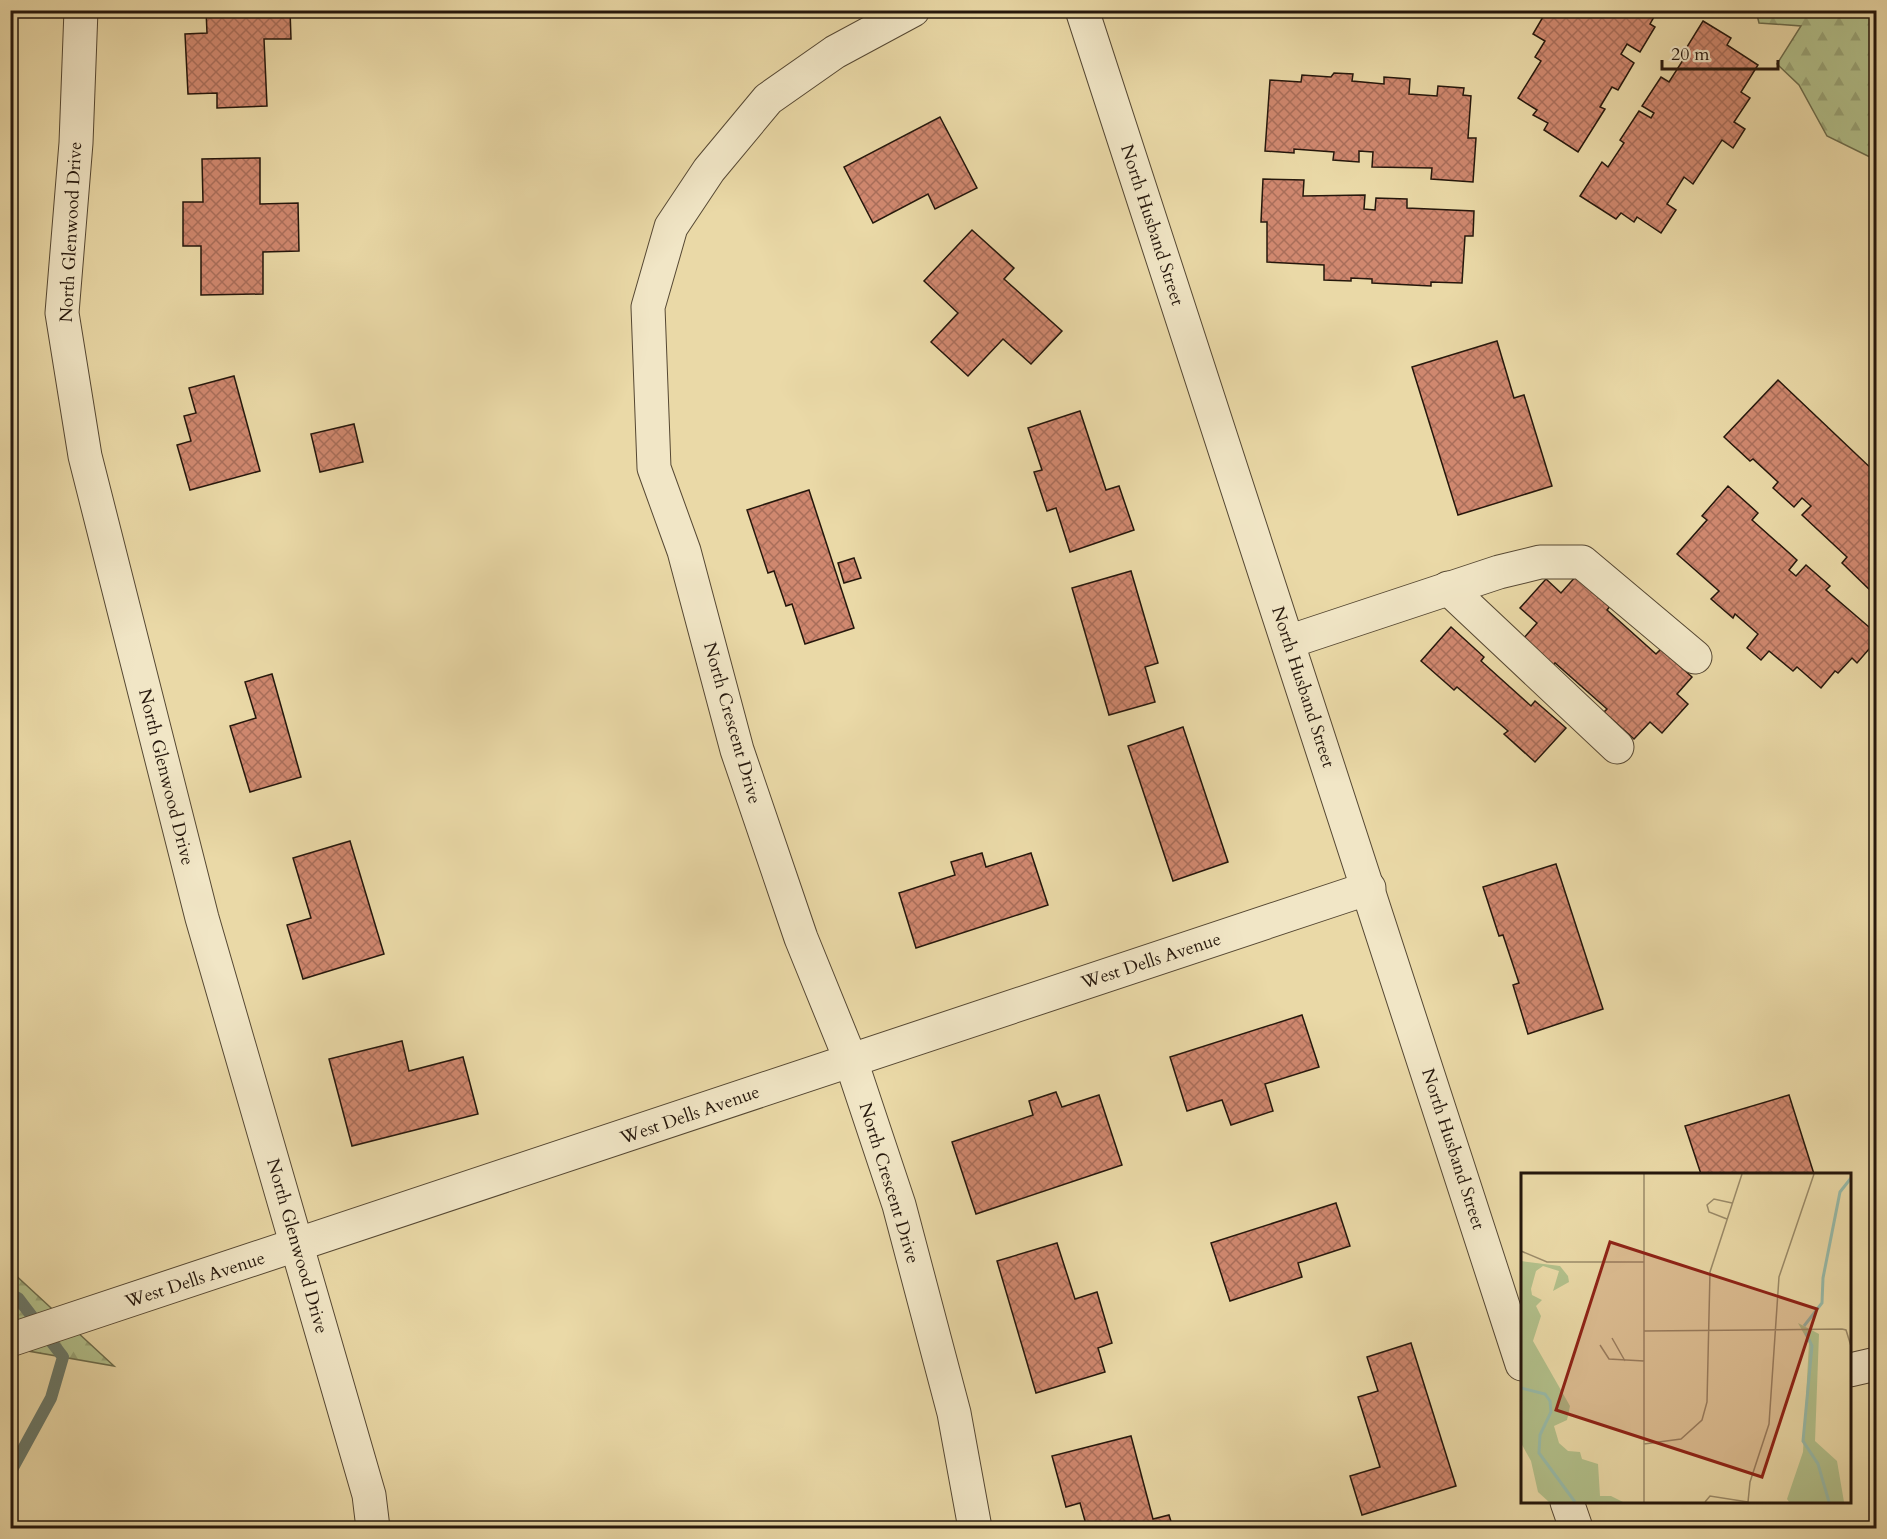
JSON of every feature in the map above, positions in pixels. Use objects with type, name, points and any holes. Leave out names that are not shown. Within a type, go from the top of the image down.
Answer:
[{"type":"street","name":"North Glenwood Drive","points":[[81,10],[76,143],[62,313],[85,456],[202,918],[369,1495],[373,1528]]},
{"type":"street","name":"North Crescent Drive","points":[[913,10],[835,52],[768,99],[709,170],[671,227],[648,307],[654,468],[684,550],[737,750],[801,938],[851,1061],[899,1205],[954,1413],[975,1528]]},
{"type":"street","name":"North Husband Street","points":[[1082,10],[1521,1362]]},
{"type":"street","points":[[1288,642],[1448,588],[1540,562],[1582,562],[1695,657]]},
{"type":"street","points":[[1448,588],[1617,747]]},
{"type":"street","name":"West Dells Avenue","points":[[10,1340],[297,1247],[1369,888]]},
{"type":"street","points":[[1851,1370],[1876,1364]]},
{"type":"street","points":[[1567,1503],[1576,1528]]},
{"type":"green space","points":[[1756,11],[1876,11],[1876,160],[1827,136],[1799,85],[1777,64],[1801,26],[1759,23]]},
{"type":"green space","points":[[11,1271],[114,1366],[11,1348]]},
{"type":"building","points":[[206,10],[290,10],[291,39],[264,39],[267,106],[217,108],[217,93],[188,94],[185,34],[207,33]]},
{"type":"building","points":[[1547,10],[1561,17],[1565,10],[1658,10],[1650,24],[1655,27],[1640,52],[1627,44],[1621,54],[1634,63],[1618,90],[1612,87],[1600,107],[1605,109],[1578,152],[1544,130],[1548,123],[1533,115],[1537,110],[1518,98],[1541,61],[1535,57],[1545,41],[1533,34]]},
{"type":"building","points":[[1703,21],[1731,38],[1727,45],[1758,65],[1741,92],[1750,98],[1734,122],[1745,129],[1733,148],[1722,140],[1693,184],[1684,177],[1667,204],[1676,210],[1661,233],[1637,217],[1634,222],[1621,213],[1616,219],[1580,196],[1602,162],[1608,167],[1624,143],[1620,140],[1639,111],[1651,118],[1654,113],[1642,106],[1661,77],[1669,82],[1685,57],[1682,55]]},
{"type":"building","points":[[1334,73],[1353,74],[1352,81],[1384,84],[1384,77],[1410,79],[1409,94],[1437,96],[1438,86],[1464,88],[1463,95],[1471,96],[1468,138],[1476,138],[1473,182],[1431,179],[1432,168],[1372,167],[1373,152],[1359,151],[1359,162],[1333,160],[1334,152],[1294,149],[1294,153],[1265,151],[1270,80],[1301,82],[1302,75],[1331,77]]},
{"type":"building","points":[[940,117],[977,188],[935,209],[928,194],[873,223],[844,167]]},
{"type":"building","points":[[260,158],[260,204],[298,203],[299,251],[263,252],[263,294],[201,295],[201,246],[183,246],[183,202],[203,202],[202,159]]},
{"type":"building","points":[[1263,179],[1304,180],[1303,196],[1365,195],[1364,209],[1375,210],[1376,198],[1407,199],[1407,208],[1474,211],[1473,236],[1465,236],[1462,283],[1431,282],[1431,286],[1372,283],[1372,279],[1324,280],[1324,265],[1267,262],[1267,222],[1261,222]]},
{"type":"building","points":[[972,230],[1014,268],[1004,279],[1062,331],[1031,364],[1003,339],[968,376],[931,342],[958,313],[924,281]]},
{"type":"building","points":[[1497,341],[1514,398],[1524,395],[1552,486],[1458,515],[1412,367]]},
{"type":"building","points":[[234,376],[260,471],[190,490],[177,445],[191,441],[184,416],[196,413],[189,388]]},
{"type":"building","points":[[1778,380],[1876,473],[1876,584],[1871,591],[1842,563],[1847,557],[1802,515],[1811,506],[1802,498],[1794,507],[1773,488],[1778,482],[1724,437]]},
{"type":"building","points":[[1080,411],[1106,490],[1119,486],[1134,530],[1070,552],[1056,508],[1047,511],[1034,472],[1042,470],[1028,428]]},
{"type":"building","points":[[354,424],[363,462],[320,472],[311,434]]},
{"type":"building","points":[[1728,486],[1758,513],[1752,520],[1797,560],[1789,570],[1796,576],[1806,565],[1830,586],[1826,590],[1876,633],[1876,641],[1857,663],[1852,658],[1838,673],[1835,671],[1821,688],[1797,667],[1793,671],[1769,651],[1761,660],[1747,648],[1758,634],[1735,614],[1733,618],[1711,599],[1719,591],[1677,554],[1707,520],[1702,516]]},
{"type":"building","points":[[809,490],[854,628],[805,644],[792,604],[786,606],[774,571],[768,573],[747,510]]},
{"type":"building","points":[[854,558],[861,578],[844,583],[838,563]]},
{"type":"building","points":[[1131,571],[1158,663],[1145,667],[1155,702],[1109,715],[1072,588]]},
{"type":"building","points":[[1577,575],[1611,605],[1607,610],[1656,654],[1661,649],[1692,677],[1677,694],[1688,704],[1662,733],[1650,722],[1634,739],[1604,712],[1607,709],[1555,663],[1553,666],[1523,639],[1537,623],[1520,608],[1546,579],[1561,593]]},
{"type":"building","points":[[1451,627],[1484,657],[1481,661],[1531,706],[1535,701],[1566,728],[1535,762],[1504,734],[1508,731],[1457,687],[1454,690],[1421,661]]},
{"type":"building","points":[[272,674],[301,777],[250,792],[230,726],[256,718],[245,682]]},
{"type":"building","points":[[1183,727],[1228,862],[1173,881],[1128,746]]},
{"type":"building","points":[[350,841],[384,954],[303,979],[287,925],[311,918],[293,858]]},
{"type":"building","points":[[982,853],[986,867],[1031,853],[1048,905],[916,948],[899,893],[955,875],[951,862]]},
{"type":"building","points":[[1556,864],[1603,1009],[1528,1034],[1513,985],[1519,983],[1503,935],[1499,936],[1483,887]]},
{"type":"building","points":[[1302,1015],[1319,1067],[1265,1084],[1273,1111],[1231,1125],[1222,1100],[1187,1111],[1170,1057]]},
{"type":"building","points":[[402,1041],[409,1071],[463,1057],[478,1114],[352,1146],[329,1059]]},
{"type":"building","points":[[1056,1092],[1062,1107],[1099,1095],[1122,1165],[976,1214],[952,1142],[1033,1115],[1029,1101]]},
{"type":"building","points":[[1789,1095],[1814,1173],[1701,1173],[1685,1126]]},
{"type":"building","points":[[1336,1203],[1350,1246],[1298,1263],[1302,1277],[1230,1301],[1211,1243]]},
{"type":"building","points":[[1057,1243],[1075,1299],[1097,1292],[1112,1343],[1098,1348],[1105,1372],[1036,1393],[997,1261]]},
{"type":"building","points":[[1411,1343],[1456,1486],[1362,1515],[1350,1476],[1380,1467],[1358,1397],[1378,1391],[1367,1357]]},
{"type":"building","points":[[1131,1436],[1153,1519],[1169,1515],[1173,1528],[1087,1528],[1080,1503],[1066,1507],[1052,1456]]},
{"type":"building","points":[[1468,1523],[1470,1528],[1451,1528]]},
{"type":"waterway","points":[[10,1294],[18,1298],[63,1357],[51,1398],[10,1473]]}]
